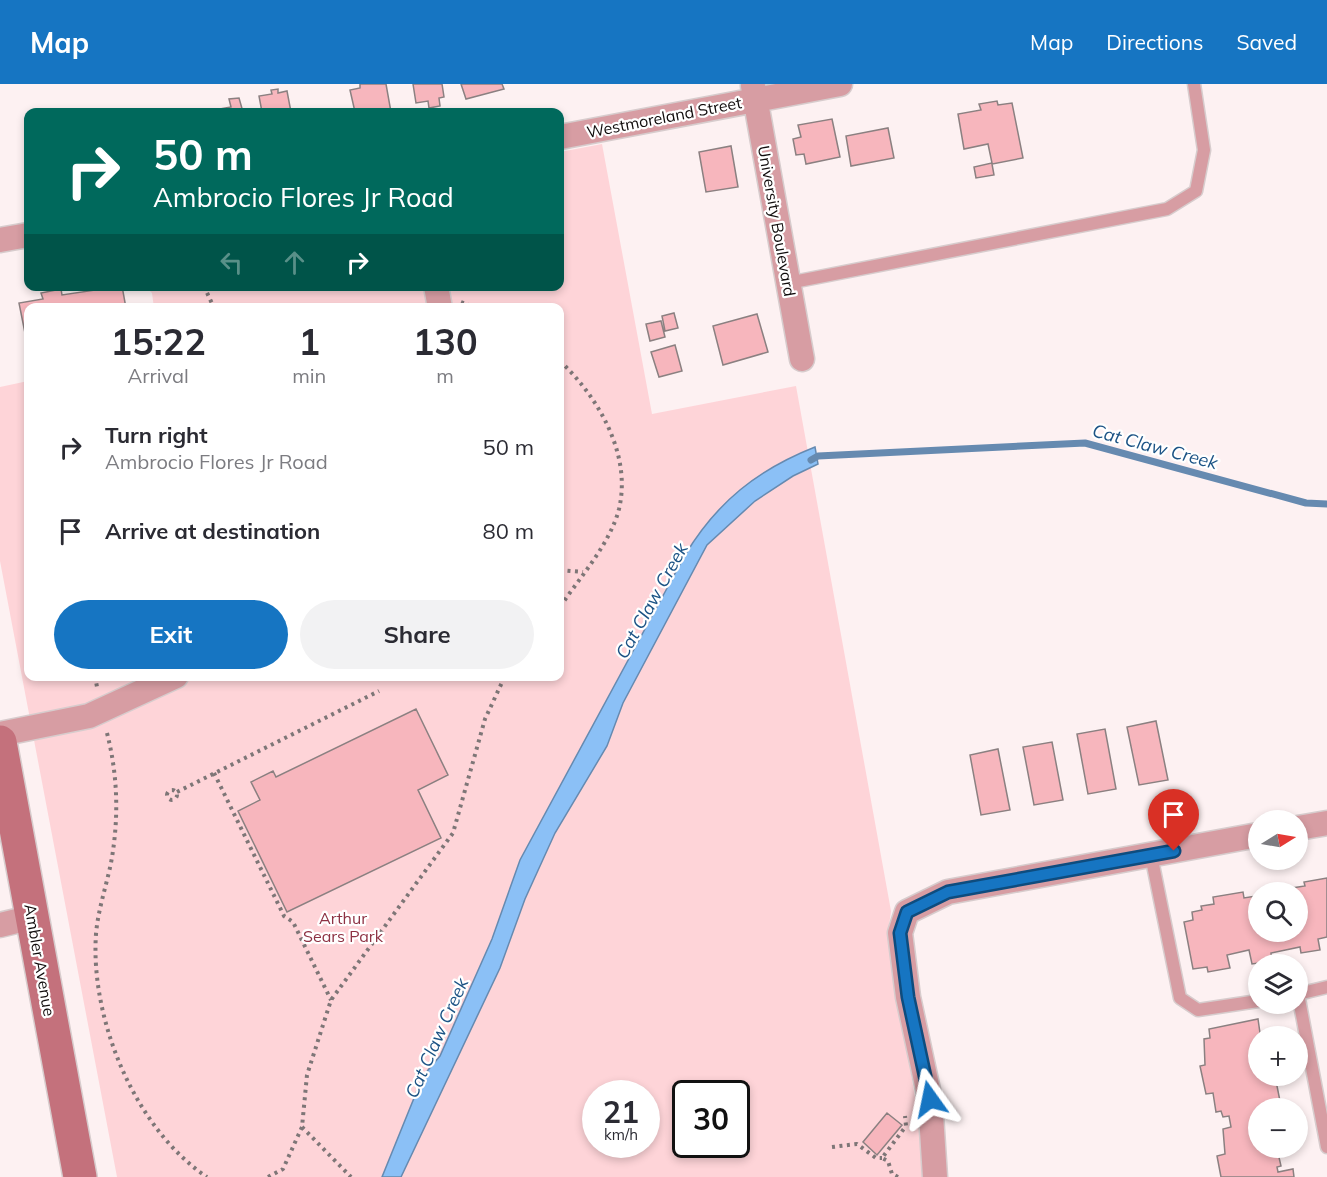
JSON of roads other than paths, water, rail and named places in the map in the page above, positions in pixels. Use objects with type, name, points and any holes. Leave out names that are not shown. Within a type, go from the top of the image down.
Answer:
[{"type":"main road","name":"Ambler Avenue","points":[[0,742],[80,1177]]},
{"type":"street","name":"Westmoreland Street","points":[[564,135],[754,92],[840,84]]},
{"type":"street","name":"University Boulevard","points":[[754,92],[802,358]]},
{"type":"street","points":[[0,240],[24,236]]},
{"type":"street","points":[[0,734],[50,726],[102,711],[165,681]]},
{"type":"street","points":[[1308,826],[1327,823]]},
{"type":"street","points":[[935,1177],[930,1099],[908,997],[900,933],[907,912],[948,892],[1248,837]]},
{"type":"street","points":[[0,925],[33,917]]},
{"type":"lane","points":[[788,283],[1167,209],[1196,191],[1204,150],[1194,84]]},
{"type":"lane","points":[[1151,855],[1180,998],[1198,1010],[1248,1002]]},
{"type":"lane","points":[[1308,992],[1327,987]]},
{"type":"lane","points":[[1302,1014],[1327,1147]]},
{"type":"water","points":[[815,447],[818,464],[793,476],[755,501],[707,545],[623,703],[607,746],[555,833],[525,899],[500,968],[401,1177],[382,1177],[423,1076],[440,1056],[492,939],[520,860],[685,555],[711,519],[740,490],[775,466]]},
{"type":"waterway","name":"Cat Claw Creek","points":[[811,460],[818,456],[1085,443],[1306,503],[1327,504]]},
{"type":"park label","name":"Arthur Sears Park","points":[[343,927]]}]
